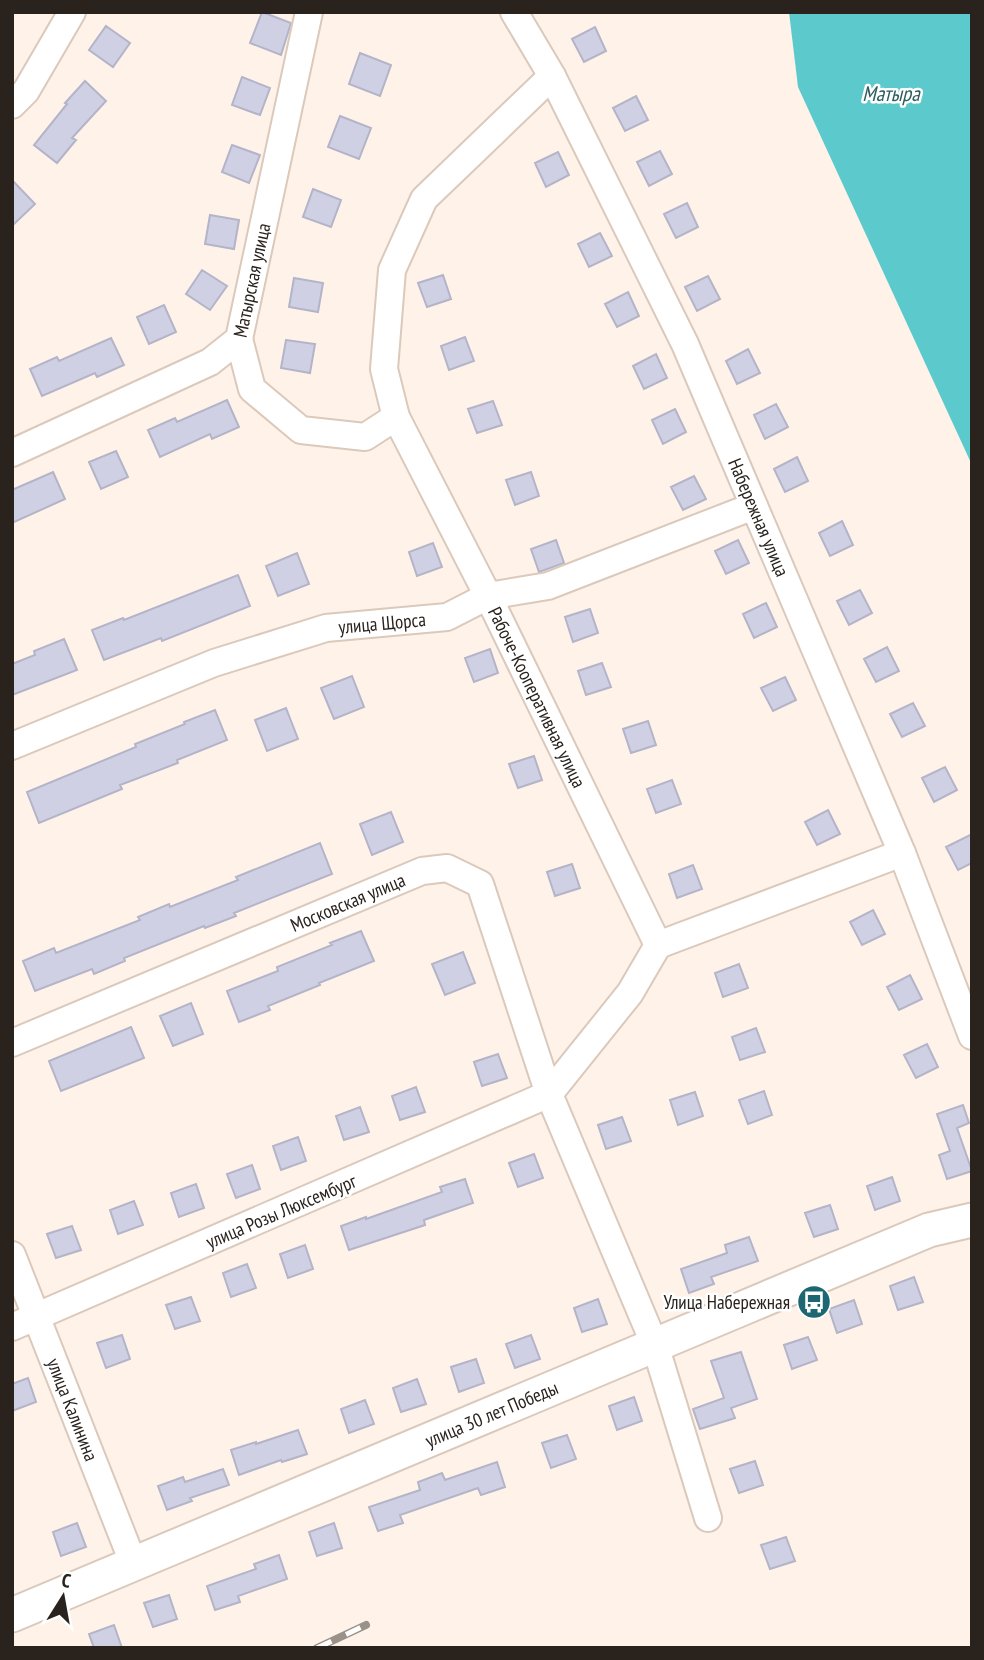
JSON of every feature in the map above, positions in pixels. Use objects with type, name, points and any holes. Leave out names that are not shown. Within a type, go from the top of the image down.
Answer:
[{"type":"main road","name":"улица 30 лет Победы","points":[[12,1615],[134,1565],[652,1337],[929,1230],[972,1220]]},
{"type":"street","points":[[12,105],[26,92],[72,12]]},
{"type":"street","name":"Матырская улица","points":[[12,453],[210,362],[239,340],[309,12]]},
{"type":"street","name":"Набережная улица","points":[[514,12],[552,76],[685,344],[902,853],[972,1036]]},
{"type":"street","name":"Рабоче-Кооперативная улица","points":[[552,76],[424,199],[392,270],[384,369],[396,417],[488,596],[658,945]]},
{"type":"street","points":[[239,340],[251,389],[301,430],[365,437],[396,417]]},
{"type":"street","name":"улица Щорса","points":[[12,746],[214,663],[326,628],[447,617],[488,596],[548,586],[754,506]]},
{"type":"street","points":[[708,1518],[652,1337],[549,1094],[631,993],[658,945],[902,853]]},
{"type":"street","name":"Московская улица","points":[[12,1043],[422,871],[447,868],[480,884],[549,1094]]},
{"type":"street","name":"улица Розы Люксембург","points":[[24,1322],[549,1094]]},
{"type":"street","name":"улица Калинина","points":[[12,1255],[24,1322],[134,1565]]},
{"type":"water","name":"Матыра","points":[[789,12],[972,12],[972,465],[798,87]]},
{"type":"building","points":[[262,12],[291,23],[281,55],[250,43]]},
{"type":"building","points":[[106,26],[130,43],[113,67],[89,50]]},
{"type":"building","points":[[595,27],[606,51],[584,62],[572,39]]},
{"type":"building","points":[[360,53],[391,65],[380,96],[349,84]]},
{"type":"building","points":[[242,77],[270,88],[260,115],[232,105]]},
{"type":"building","points":[[85,81],[106,101],[72,138],[76,140],[57,163],[34,145]]},
{"type":"building","points":[[636,96],[648,120],[625,131],[613,108]]},
{"type":"building","points":[[340,116],[371,128],[359,159],[328,147]]},
{"type":"building","points":[[232,145],[260,155],[249,183],[222,172]]},
{"type":"building","points":[[660,151],[672,174],[649,186],[637,162]]},
{"type":"building","points":[[558,152],[569,175],[546,187],[535,163]]},
{"type":"building","points":[[12,180],[35,204],[12,226]]},
{"type":"building","points":[[313,189],[341,200],[331,227],[303,217]]},
{"type":"building","points":[[687,203],[698,227],[676,238],[664,214]]},
{"type":"building","points":[[210,215],[239,220],[234,249],[205,244]]},
{"type":"building","points":[[600,233],[612,256],[589,267],[578,244]]},
{"type":"building","points":[[202,270],[227,286],[210,310],[186,294]]},
{"type":"building","points":[[443,275],[451,299],[427,307],[418,283]]},
{"type":"building","points":[[708,276],[720,299],[697,311],[685,287]]},
{"type":"building","points":[[294,278],[323,283],[318,312],[289,307]]},
{"type":"building","points":[[628,292],[639,316],[617,327],[605,304]]},
{"type":"building","points":[[164,305],[176,332],[149,344],[137,317]]},
{"type":"building","points":[[465,337],[474,361],[449,370],[441,346]]},
{"type":"building","points":[[111,338],[124,365],[97,377],[95,373],[42,396],[30,369],[57,357],[59,361]]},
{"type":"building","points":[[286,340],[315,344],[310,373],[281,368]]},
{"type":"building","points":[[748,349],[760,373],[737,384],[726,361]]},
{"type":"building","points":[[656,354],[667,378],[644,389],[633,366]]},
{"type":"building","points":[[227,400],[239,427],[212,439],[210,434],[160,457],[148,430],[175,418],[177,422]]},
{"type":"building","points":[[493,401],[502,425],[477,433],[468,409]]},
{"type":"building","points":[[776,404],[788,427],[765,439],[754,415]]},
{"type":"building","points":[[675,409],[686,432],[663,444],[652,420]]},
{"type":"building","points":[[116,451],[128,477],[101,489],[89,462]]},
{"type":"building","points":[[797,457],[808,481],[785,492],[774,469]]},
{"type":"building","points":[[53,472],[65,499],[12,523],[12,490]]},
{"type":"building","points":[[531,472],[539,496],[515,505],[506,480]]},
{"type":"building","points":[[694,476],[706,499],[683,510],[671,487]]},
{"type":"building","points":[[842,521],[853,545],[830,556],[819,533]]},
{"type":"building","points":[[556,540],[564,563],[539,572],[531,549]]},
{"type":"building","points":[[738,540],[749,563],[726,574],[715,551]]},
{"type":"building","points":[[433,543],[442,567],[417,576],[409,552]]},
{"type":"building","points":[[297,553],[309,584],[278,596],[266,566]]},
{"type":"building","points":[[238,575],[250,606],[162,641],[161,638],[104,660],[92,630]]},
{"type":"building","points":[[860,590],[872,613],[849,625],[837,601]]},
{"type":"building","points":[[766,603],[777,627],[754,638],[743,614]]},
{"type":"building","points":[[590,609],[598,633],[573,642],[565,617]]},
{"type":"building","points":[[64,639],[77,670],[12,695],[12,664],[35,655],[34,651]]},
{"type":"building","points":[[887,647],[899,671],[876,682],[864,659]]},
{"type":"building","points":[[490,649],[498,673],[474,682],[465,658]]},
{"type":"building","points":[[602,663],[611,687],[586,695],[578,671]]},
{"type":"building","points":[[352,676],[364,707],[334,719],[321,688]]},
{"type":"building","points":[[785,677],[796,700],[773,711],[761,688]]},
{"type":"building","points":[[913,703],[925,726],[902,737],[890,714]]},
{"type":"building","points":[[286,708],[298,739],[267,751],[255,720]]},
{"type":"building","points":[[215,710],[227,740],[177,760],[178,763],[120,785],[122,789],[39,823],[27,792],[136,747],[135,744]]},
{"type":"building","points":[[648,721],[656,745],[631,753],[623,729]]},
{"type":"building","points":[[534,756],[542,780],[518,788],[509,764]]},
{"type":"building","points":[[945,767],[957,790],[934,802],[922,778]]},
{"type":"building","points":[[672,780],[681,804],[656,813],[647,789]]},
{"type":"building","points":[[828,810],[840,834],[817,845],[805,822]]},
{"type":"building","points":[[391,812],[403,842],[372,855],[360,824]]},
{"type":"building","points":[[972,834],[972,863],[958,870],[946,847]]},
{"type":"building","points":[[320,843],[332,874],[234,913],[236,916],[124,958],[125,961],[94,974],[92,969],[35,991],[23,961],[54,948],[56,953],[140,920],[138,917],[238,880],[236,877]]},
{"type":"building","points":[[572,864],[580,888],[555,896],[547,872]]},
{"type":"building","points":[[693,865],[702,889],[677,898],[669,874]]},
{"type":"building","points":[[873,910],[885,934],[862,945],[850,922]]},
{"type":"building","points":[[361,931],[374,961],[268,1006],[270,1010],[239,1022],[227,991],[278,971],[277,967]]},
{"type":"building","points":[[463,952],[475,983],[445,995],[432,964]]},
{"type":"building","points":[[739,964],[748,988],[723,997],[715,973]]},
{"type":"building","points":[[910,975],[922,999],[899,1010],[887,987]]},
{"type":"building","points":[[191,1003],[203,1034],[173,1046],[160,1016]]},
{"type":"building","points":[[131,1027],[144,1058],[61,1091],[49,1061]]},
{"type":"building","points":[[756,1028],[765,1052],[740,1060],[732,1037]]},
{"type":"building","points":[[927,1044],[938,1067],[916,1078],[904,1055]]},
{"type":"building","points":[[498,1054],[507,1078],[482,1086],[474,1062]]},
{"type":"building","points":[[416,1087],[425,1112],[400,1120],[392,1096]]},
{"type":"building","points":[[764,1091],[772,1115],[748,1124],[739,1100]]},
{"type":"building","points":[[695,1092],[703,1116],[678,1125],[670,1100]]},
{"type":"building","points":[[963,1105],[969,1123],[957,1128],[972,1171],[947,1179],[939,1155],[950,1151],[937,1114]]},
{"type":"building","points":[[360,1107],[369,1132],[344,1140],[336,1116]]},
{"type":"building","points":[[622,1117],[631,1141],[606,1149],[598,1125]]},
{"type":"building","points":[[298,1137],[306,1161],[281,1170],[273,1146]]},
{"type":"building","points":[[534,1154],[543,1178],[518,1187],[509,1163]]},
{"type":"building","points":[[252,1165],[260,1189],[236,1198],[227,1174]]},
{"type":"building","points":[[892,1177],[900,1201],[875,1210],[867,1186]]},
{"type":"building","points":[[465,1179],[473,1203],[424,1220],[425,1225],[349,1250],[341,1226],[442,1192],[440,1187]]},
{"type":"building","points":[[196,1184],[204,1208],[179,1217],[171,1193]]},
{"type":"building","points":[[134,1201],[143,1225],[118,1234],[110,1210]]},
{"type":"building","points":[[830,1205],[838,1229],[814,1237],[805,1213]]},
{"type":"building","points":[[72,1226],[81,1250],[56,1258],[47,1234]]},
{"type":"building","points":[[749,1237],[758,1261],[711,1277],[714,1284],[689,1293],[681,1269],[727,1253],[725,1245]]},
{"type":"building","points":[[305,1245],[313,1269],[288,1278],[280,1254]]},
{"type":"building","points":[[247,1264],[256,1288],[231,1297],[223,1273]]},
{"type":"building","points":[[914,1277],[923,1302],[898,1310],[890,1286]]},
{"type":"building","points":[[191,1297],[200,1321],[175,1329],[166,1305]]},
{"type":"building","points":[[598,1299],[607,1324],[582,1332],[574,1308]]},
{"type":"building","points":[[854,1300],[862,1324],[837,1333],[829,1309]]},
{"type":"building","points":[[122,1335],[130,1359],[106,1368],[97,1343]]},
{"type":"building","points":[[531,1335],[540,1359],[515,1368],[506,1344]]},
{"type":"building","points":[[808,1337],[817,1360],[792,1369],[784,1345]]},
{"type":"building","points":[[741,1352],[757,1399],[731,1408],[735,1418],[700,1429],[693,1409],[724,1398],[711,1361]]},
{"type":"building","points":[[476,1359],[484,1383],[459,1392],[451,1367]]},
{"type":"building","points":[[28,1378],[36,1402],[12,1411],[12,1384]]},
{"type":"building","points":[[417,1379],[426,1404],[401,1412],[393,1388]]},
{"type":"building","points":[[634,1397],[642,1421],[617,1430],[609,1406]]},
{"type":"building","points":[[365,1400],[374,1424],[349,1433],[341,1409]]},
{"type":"building","points":[[298,1430],[307,1454],[239,1475],[231,1450]]},
{"type":"building","points":[[567,1435],[576,1459],[551,1468],[542,1443]]},
{"type":"building","points":[[755,1461],[763,1485],[739,1493],[730,1469]]},
{"type":"building","points":[[497,1462],[505,1487],[481,1495],[478,1488],[400,1515],[403,1523],[378,1531],[369,1507],[420,1490],[418,1482],[442,1473],[445,1480]]},
{"type":"building","points":[[223,1469],[229,1485],[190,1498],[192,1501],[167,1510],[158,1486],[183,1477],[185,1482]]},
{"type":"building","points":[[77,1523],[86,1547],[61,1556],[53,1532]]},
{"type":"building","points":[[334,1523],[342,1548],[317,1556],[309,1532]]},
{"type":"building","points":[[786,1537],[795,1561],[770,1569],[761,1545]]},
{"type":"building","points":[[279,1555],[287,1579],[238,1596],[240,1602],[215,1610],[207,1586],[256,1569],[254,1564]]},
{"type":"building","points":[[169,1595],[177,1619],[153,1627],[144,1603]]},
{"type":"building","points":[[114,1625],[122,1648],[94,1648],[89,1634]]},
{"type":"railway","points":[[317,1648],[366,1625]]},
{"type":"place","name":"Улица Набережная","points":[[814,1302]]}]
